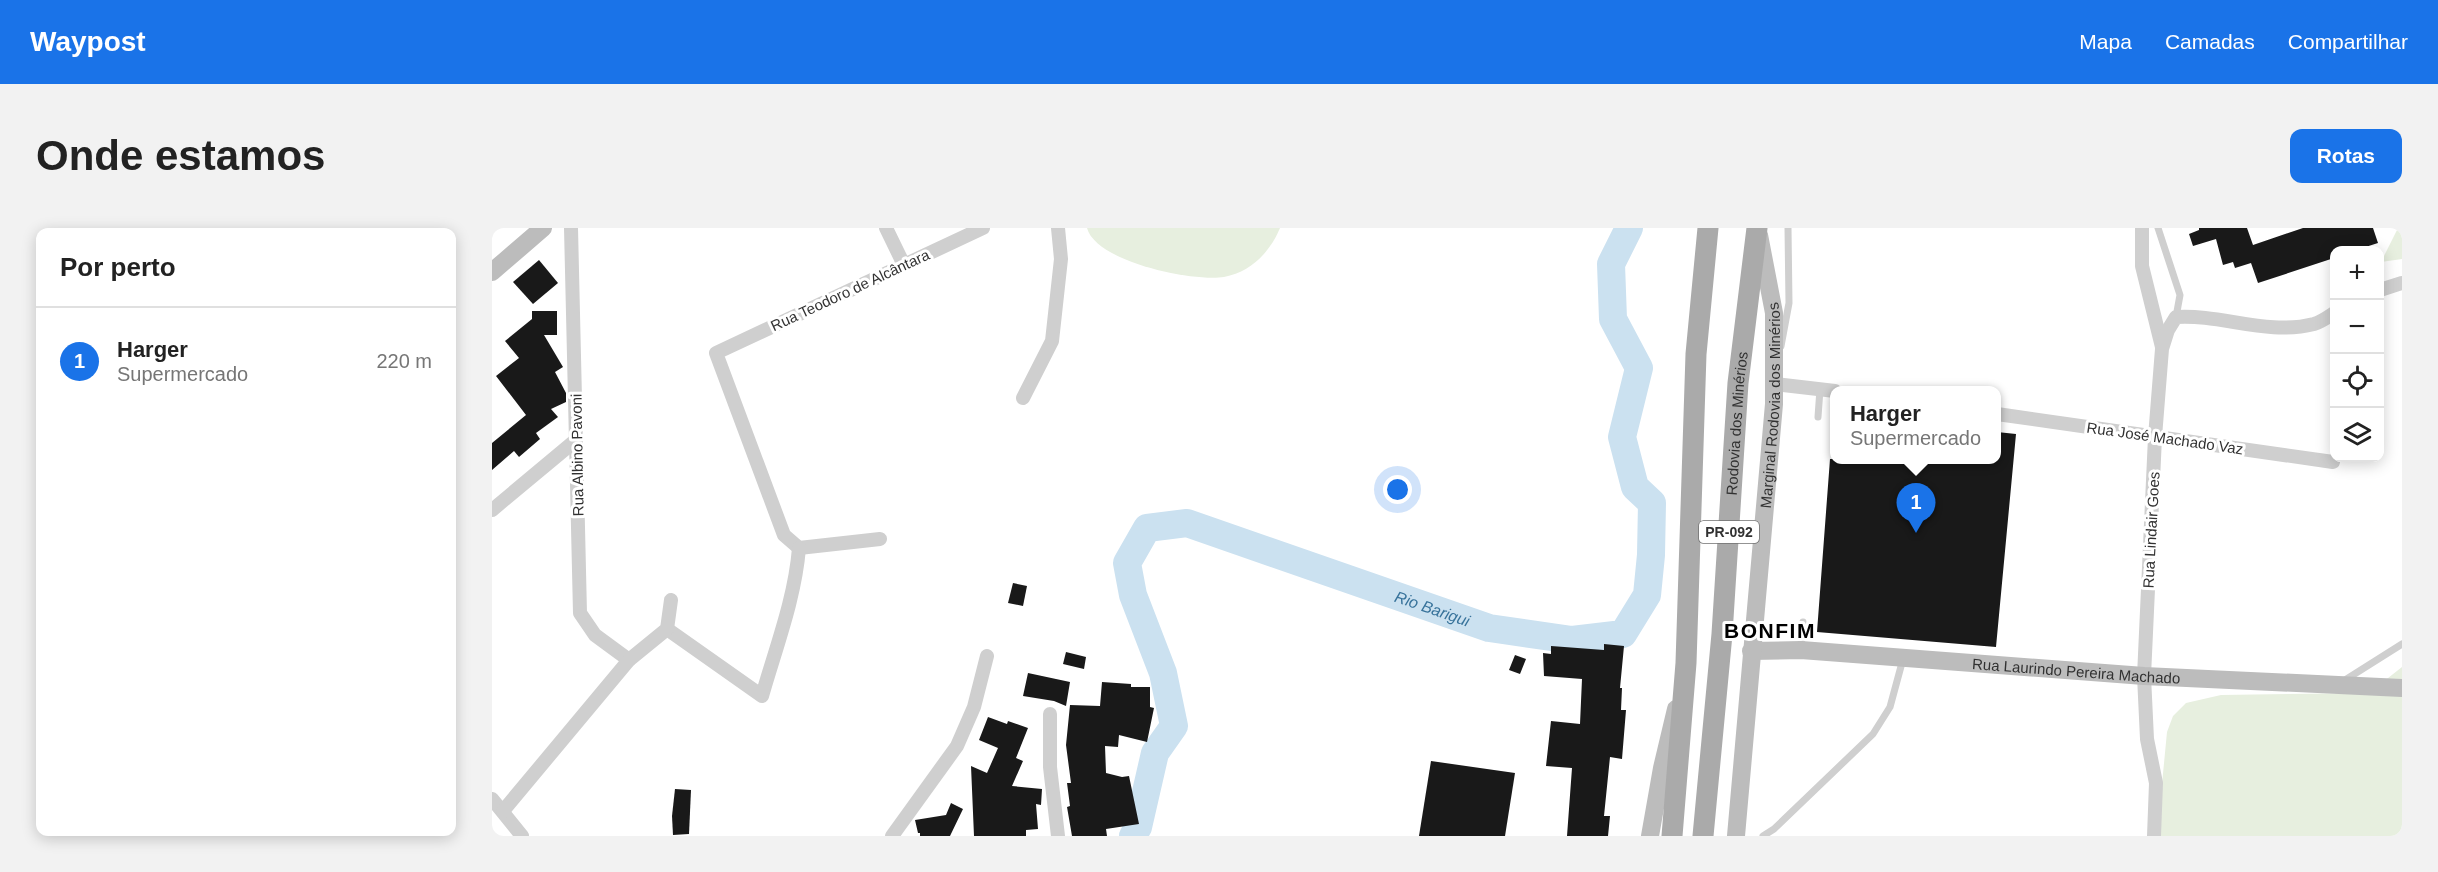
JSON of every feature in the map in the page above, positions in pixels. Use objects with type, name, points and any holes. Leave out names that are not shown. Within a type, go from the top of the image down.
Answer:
[{"type":"main road","points":[[492,272],[543,228]]},
{"type":"main road","name":"PR-092","points":[[1672,836],[1686,663],[1696,354],[1708,228]]},
{"type":"main road","name":"Marginal Rodovia dos Minérios","points":[[1736,836],[1775,384],[1774,313],[1757,228]]},
{"type":"main road","name":"Rodovia dos Minérios","points":[[1703,836],[1722,634],[1738,383],[1757,228]]},
{"type":"main road","name":"Rua Laurindo Pereira Machado","points":[[1751,651],[1801,650],[2144,676],[2402,688]]},
{"type":"main road","points":[[1650,836],[1662,768],[1686,663]]},
{"type":"street","name":"Rua Albino Pavoni","points":[[571,228],[580,613],[595,635],[629,660]]},
{"type":"street","points":[[886,228],[904,265]]},
{"type":"street","name":"Rua Teodoro de Alcântara","points":[[800,548],[784,536],[716,353],[983,228]]},
{"type":"street","points":[[1023,398],[1052,341],[1061,259],[1058,228]]},
{"type":"street","points":[[2142,228],[2142,266],[2162,349]]},
{"type":"street","points":[[2384,288],[2402,283]]},
{"type":"street","points":[[2162,349],[2168,330],[2176,317],[2194,316],[2267,328],[2314,324],[2330,315]]},
{"type":"street","name":"Rua Lindair Goes","points":[[2154,836],[2156,783],[2147,739],[2144,676],[2155,436],[2162,349]]},
{"type":"street","points":[[1775,384],[1830,390]]},
{"type":"street","name":"Rua José Machado Vaz","points":[[2001,415],[2330,462]]},
{"type":"street","points":[[492,510],[576,440]]},
{"type":"street","points":[[667,628],[762,696],[789,605],[800,548],[880,539]]},
{"type":"street","points":[[503,811],[629,660],[667,628],[671,600]]},
{"type":"street","points":[[892,836],[957,746],[974,707],[987,656]]},
{"type":"street","points":[[1050,714],[1050,767],[1059,836]]},
{"type":"street","points":[[492,799],[522,836]]},
{"type":"lane","points":[[1775,384],[1789,303],[1788,228]]},
{"type":"lane","points":[[2158,228],[2180,295],[2176,317]]},
{"type":"lane","points":[[1818,417],[1820,389]]},
{"type":"lane","points":[[1801,650],[1803,622]]},
{"type":"lane","points":[[2337,685],[2402,644]]},
{"type":"lane","points":[[1763,836],[1774,829],[1873,734],[1890,707],[1903,659]]},
{"type":"green space","points":[[1087,228],[1280,228],[1265,253],[1251,266],[1224,277],[1210,278],[1169,273],[1126,260],[1108,251],[1094,240]]},
{"type":"green space","points":[[2398,228],[2402,228],[2402,259],[2384,262],[2384,256]]},
{"type":"green space","points":[[2402,667],[2402,836],[2157,836],[2167,732],[2173,716],[2186,703],[2221,695],[2369,693]]},
{"type":"building","points":[[2199,228],[2247,228],[2253,245],[2303,228],[2373,228],[2378,243],[2369,246],[2330,246],[2330,259],[2258,283],[2251,263],[2235,268],[2233,262],[2223,265],[2216,239],[2193,246],[2189,234]]},
{"type":"building","points":[[539,260],[558,283],[533,304],[513,282]]},
{"type":"building","points":[[532,311],[557,311],[557,335],[544,335],[563,367],[555,372],[566,393],[566,402],[551,409],[558,417],[536,433],[540,439],[519,457],[514,451],[492,470],[492,443],[526,415],[496,376],[519,358],[505,341],[532,319]]},
{"type":"building","points":[[2001,432],[2016,434],[1996,647],[1817,632],[1830,459],[1830,464],[2001,464]]},
{"type":"building","points":[[1013,583],[1027,586],[1023,606],[1008,603]]},
{"type":"building","points":[[1604,644],[1624,646],[1620,688],[1622,688],[1621,710],[1626,710],[1622,759],[1610,757],[1604,816],[1610,816],[1608,836],[1567,836],[1572,768],[1546,766],[1551,721],[1580,724],[1582,679],[1544,676],[1543,653],[1551,654],[1551,646],[1604,650]]},
{"type":"building","points":[[1066,652],[1086,657],[1084,669],[1063,664]]},
{"type":"building","points":[[1515,655],[1526,659],[1520,674],[1509,670]]},
{"type":"building","points":[[1028,673],[1070,682],[1066,706],[1054,701],[1023,696]]},
{"type":"building","points":[[1102,682],[1131,684],[1131,687],[1150,687],[1150,707],[1154,708],[1147,742],[1119,735],[1118,747],[1105,746],[1106,773],[1122,777],[1129,776],[1139,824],[1106,829],[1107,836],[1072,836],[1067,807],[1070,806],[1067,783],[1071,783],[1066,745],[1070,705],[1100,706]]},
{"type":"building","points":[[988,717],[1028,728],[1016,758],[1023,761],[1012,786],[1042,789],[1041,805],[1036,804],[1038,829],[1026,830],[1026,836],[974,836],[971,766],[987,773],[998,748],[979,740]]},
{"type":"building","points":[[1431,761],[1515,773],[1505,836],[1419,836]]},
{"type":"building","points":[[675,789],[691,790],[689,834],[673,835],[672,816]]},
{"type":"building","points":[[951,803],[963,809],[950,836],[920,836],[915,820],[946,815]]},
{"type":"waterway","name":"Rio Barigui","points":[[1133,836],[1138,827],[1155,753],[1174,726],[1163,673],[1133,595],[1127,563],[1147,528],[1187,523],[1489,628],[1572,640],[1623,634],[1647,595],[1651,555],[1652,503],[1635,487],[1622,437],[1639,368],[1613,319],[1611,264],[1629,228]]},
{"type":"place","name":"Harger","points":[[1916,533]]},
{"type":"district","name":"BONFIM","points":[[1770,630]]}]
